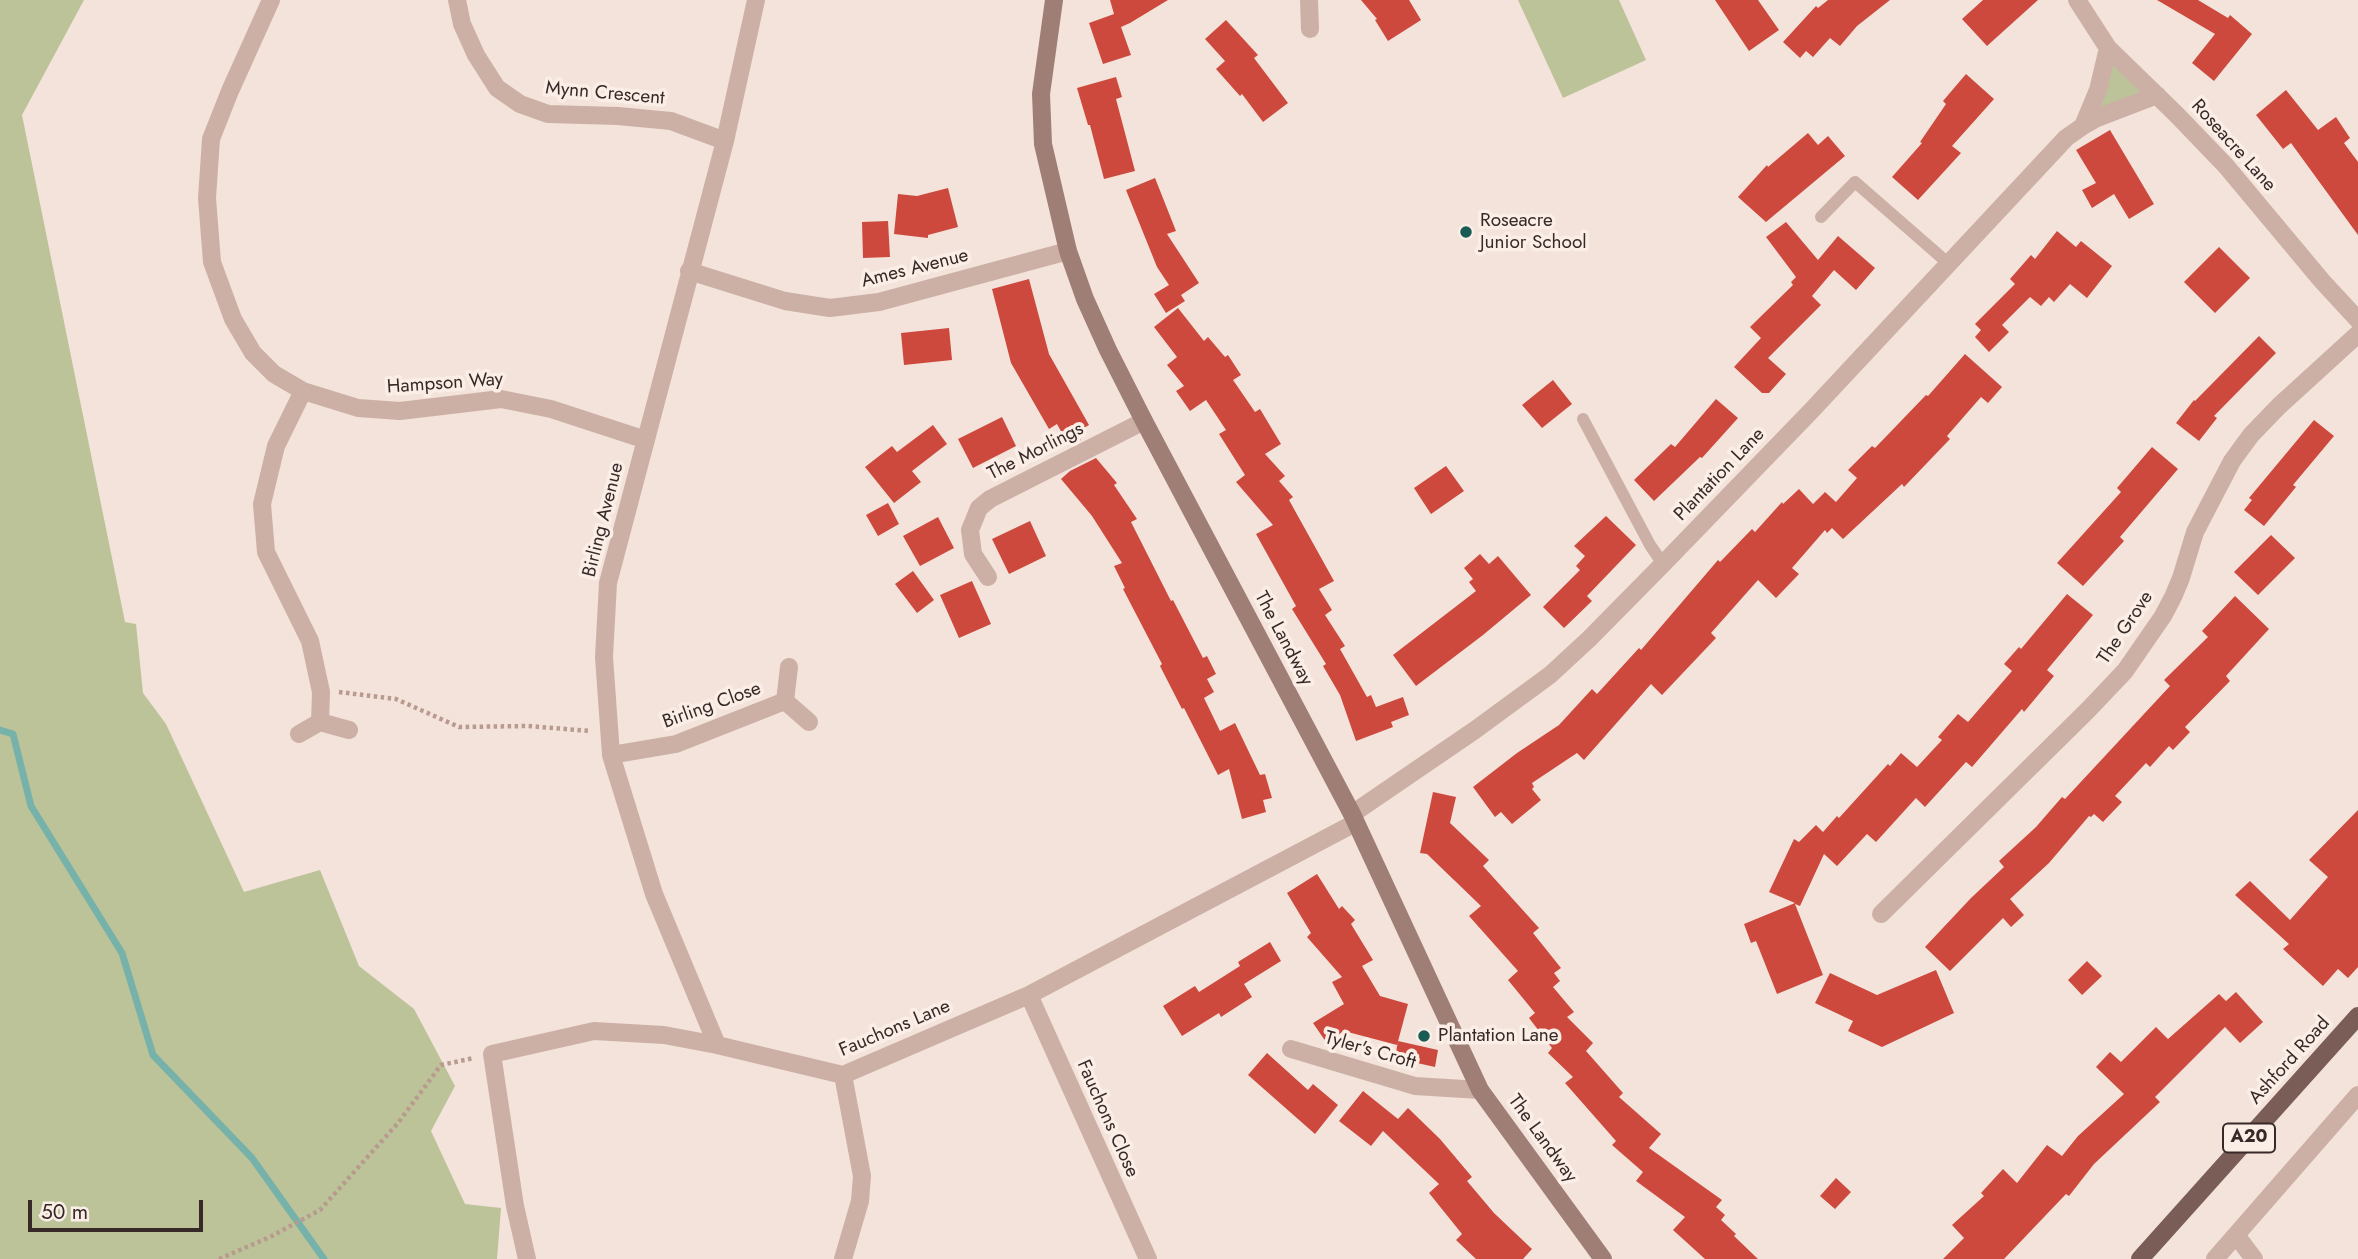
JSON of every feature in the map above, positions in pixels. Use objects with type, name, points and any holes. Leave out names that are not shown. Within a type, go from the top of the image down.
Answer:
[{"type":"main road","name":"Ashford Road","points":[[2140,1259],[2358,1016]]},
{"type":"street","name":"Hampson Way","points":[[271,0],[229,91],[211,139],[207,198],[212,262],[233,320],[253,353],[274,374],[303,391],[358,408],[400,411],[501,398],[551,409],[646,440]]},
{"type":"street","name":"Mynn Crescent","points":[[457,0],[462,24],[476,55],[497,88],[520,104],[548,114],[671,121],[724,141]]},
{"type":"street","name":"Birling Avenue","points":[[717,1045],[654,894],[611,755],[604,657],[608,583],[724,141],[757,0]]},
{"type":"street","name":"The Landway","points":[[1054,0],[1041,94],[1043,144],[1068,251],[1085,299],[1144,421],[1353,819],[1480,1090],[1603,1259]]},
{"type":"street","points":[[1309,0],[1310,29]]},
{"type":"street","name":"Roseacre Lane","points":[[2077,0],[2108,48],[2226,166],[2358,320]]},
{"type":"street","name":"Plantation Lane","points":[[2083,126],[2098,90],[2108,48]]},
{"type":"street","name":"Plantation Lane","points":[[1353,819],[1550,675],[1588,639],[1663,564],[2066,138],[2097,118],[2157,95]]},
{"type":"street","name":"Ames Avenue","points":[[689,271],[785,301],[830,308],[879,302],[1068,251]]},
{"type":"street","name":"The Grove","points":[[1881,914],[2125,671],[2173,597],[2195,531],[2232,461],[2279,406],[2358,334]]},
{"type":"street","points":[[303,391],[276,446],[262,504],[266,552],[310,641],[321,692],[320,722]]},
{"type":"street","name":"The Morlings","points":[[988,577],[973,554],[970,530],[979,508],[989,499],[1144,421]]},
{"type":"street","name":"Birling Close","points":[[785,701],[789,667]]},
{"type":"street","name":"Birling Close","points":[[785,701],[809,722]]},
{"type":"street","name":"Birling Close","points":[[611,755],[676,744],[785,701]]},
{"type":"street","points":[[299,734],[320,722],[349,730]]},
{"type":"street","name":"Fauchons Lane","points":[[492,1054],[594,1031],[664,1035],[843,1075],[1029,995],[1353,819]]},
{"type":"street","name":"Fauchons Close","points":[[1029,995],[1148,1259]]},
{"type":"street","name":"Tyler's Croft","points":[[1291,1049],[1415,1086],[1480,1090]]},
{"type":"street","points":[[492,1054],[515,1206],[527,1259]]},
{"type":"street","points":[[843,1075],[862,1176],[860,1201],[843,1259]]},
{"type":"street","points":[[2215,1259],[2358,1095]]},
{"type":"street","points":[[2236,1235],[2254,1259]]},
{"type":"lane","points":[[1821,217],[1855,183],[1949,264]]},
{"type":"lane","points":[[1583,419],[1650,545],[1663,564]]},
{"type":"path","points":[[321,692],[347,692],[396,699],[459,727],[528,726],[608,732]]},
{"type":"path","points":[[219,1259],[320,1210],[398,1124],[441,1065],[492,1054]]},
{"type":"green space","points":[[0,0],[84,0],[22,115],[125,622],[136,624],[143,693],[166,724],[244,892],[320,870],[359,966],[414,1009],[455,1086],[431,1131],[465,1204],[501,1208],[497,1259],[0,1259]]},
{"type":"green space","points":[[1518,0],[1619,0],[1646,60],[1563,98]]},
{"type":"green space","points":[[2108,48],[2157,95],[2097,118]]},
{"type":"building","points":[[1110,0],[1168,0],[1121,27],[1131,55],[1103,64],[1089,23],[1114,14]]},
{"type":"building","points":[[1361,0],[1409,0],[1421,20],[1388,41],[1375,20],[1377,19]]},
{"type":"building","points":[[1715,0],[1758,0],[1779,30],[1749,51]]},
{"type":"building","points":[[1828,0],[1890,0],[1857,26],[1840,46],[1830,38],[1813,57],[1806,51],[1800,58],[1783,42],[1816,6],[1818,8]]},
{"type":"building","points":[[1983,0],[2038,0],[1987,46],[1962,19]]},
{"type":"building","points":[[2157,0],[2198,0],[2228,18],[2230,15],[2252,34],[2214,81],[2192,63],[2215,34]]},
{"type":"building","points":[[1226,20],[1258,55],[1254,58],[1288,103],[1263,122],[1242,94],[1240,96],[1216,69],[1225,61],[1205,39]]},
{"type":"building","points":[[1966,74],[1994,99],[1952,146],[1961,153],[1918,200],[1892,177],[1922,143],[1920,142],[1946,104],[1943,101]]},
{"type":"building","points":[[1116,77],[1122,97],[1116,99],[1135,171],[1104,179],[1077,88]]},
{"type":"building","points":[[2286,90],[2318,130],[2336,117],[2350,138],[2344,143],[2358,162],[2358,235],[2291,143],[2283,149],[2256,115]]},
{"type":"building","points":[[2110,130],[2154,204],[2129,219],[2114,194],[2092,208],[2082,190],[2096,183],[2076,150]]},
{"type":"building","points":[[1808,133],[1818,145],[1828,136],[1845,156],[1766,222],[1738,197],[1767,165],[1768,167]]},
{"type":"building","points":[[1155,178],[1176,231],[1167,234],[1199,283],[1181,295],[1185,301],[1166,313],[1154,294],[1169,285],[1157,267],[1126,190]]},
{"type":"building","points":[[948,188],[958,227],[928,235],[928,238],[894,234],[898,194],[917,196]]},
{"type":"building","points":[[888,221],[890,257],[863,258],[862,222]]},
{"type":"building","points":[[1786,222],[1818,260],[1838,236],[1875,268],[1856,290],[1834,270],[1812,296],[1821,305],[1768,358],[1786,374],[1769,393],[1762,393],[1734,367],[1761,338],[1750,327],[1793,285],[1791,282],[1796,277],[1766,237]]},
{"type":"building","points":[[2057,231],[2076,247],[2081,241],[2112,266],[2087,298],[2070,284],[2054,302],[2049,297],[2041,306],[2030,297],[2002,325],[2009,332],[1989,352],[1975,337],[1981,330],[1975,324],[2015,284],[2010,279],[2031,255],[2035,259]]},
{"type":"building","points":[[2219,247],[2250,278],[2215,313],[2184,282]]},
{"type":"building","points":[[1029,279],[1049,354],[1089,425],[1075,433],[1081,440],[1069,446],[1057,424],[1049,429],[1011,363],[992,289]]},
{"type":"building","points":[[1178,308],[1204,341],[1208,337],[1225,357],[1228,355],[1241,375],[1233,380],[1255,412],[1260,409],[1281,444],[1265,454],[1285,476],[1279,481],[1293,497],[1289,500],[1334,581],[1319,589],[1332,610],[1325,615],[1345,646],[1340,649],[1367,697],[1371,695],[1376,707],[1403,697],[1409,715],[1391,722],[1393,727],[1356,741],[1340,695],[1323,666],[1326,664],[1292,609],[1296,606],[1256,534],[1273,525],[1236,482],[1245,475],[1219,434],[1226,430],[1206,400],[1190,411],[1176,391],[1184,386],[1167,365],[1177,357],[1154,327]]},
{"type":"building","points":[[949,328],[952,360],[904,365],[901,333]]},
{"type":"building","points":[[2259,336],[2276,353],[2214,416],[2217,418],[2199,441],[2176,423],[2194,400]]},
{"type":"building","points":[[1965,354],[2002,387],[1988,403],[1981,397],[1947,436],[1950,439],[1904,487],[1902,484],[1843,539],[1832,528],[1827,533],[1825,530],[1792,568],[1799,574],[1776,598],[1758,580],[1711,633],[1716,638],[1662,695],[1651,684],[1584,760],[1577,753],[1532,783],[1532,789],[1541,800],[1512,824],[1501,812],[1495,817],[1473,787],[1559,725],[1592,689],[1597,694],[1639,648],[1641,650],[1718,560],[1720,562],[1752,529],[1755,532],[1782,502],[1783,504],[1799,489],[1813,504],[1825,492],[1836,502],[1857,478],[1848,470],[1872,446],[1875,448],[1926,395],[1928,396]]},
{"type":"building","points":[[1553,380],[1572,404],[1542,428],[1522,405]]},
{"type":"building","points":[[1716,399],[1738,418],[1702,458],[1654,501],[1634,480],[1671,444],[1675,447]]},
{"type":"building","points":[[1002,417],[1016,446],[973,468],[958,439]]},
{"type":"building","points":[[2314,420],[2334,436],[2293,485],[2296,487],[2264,526],[2244,510],[2252,500],[2249,498]]},
{"type":"building","points":[[933,425],[947,444],[912,471],[921,482],[894,503],[865,467],[892,446],[897,452]]},
{"type":"building","points":[[2152,447],[2178,469],[2120,537],[2124,541],[2083,586],[2057,563],[2121,492],[2117,488]]},
{"type":"building","points":[[1096,458],[1117,483],[1114,485],[1137,519],[1131,522],[1171,601],[1173,600],[1203,658],[1207,656],[1216,674],[1207,679],[1214,692],[1204,698],[1220,731],[1235,723],[1260,775],[1265,774],[1272,798],[1263,800],[1266,812],[1242,819],[1229,769],[1218,775],[1123,589],[1125,588],[1114,566],[1122,563],[1092,516],[1061,479],[1070,471]]},
{"type":"building","points":[[1446,466],[1464,491],[1431,514],[1414,488]]},
{"type":"building","points":[[888,503],[899,524],[878,536],[866,515]]},
{"type":"building","points":[[1606,516],[1636,545],[1587,596],[1592,601],[1564,628],[1543,607],[1580,570],[1576,566],[1585,556],[1574,546]]},
{"type":"building","points":[[938,517],[954,548],[920,566],[903,536]]},
{"type":"building","points":[[1030,521],[1046,556],[1009,574],[992,539]]},
{"type":"building","points":[[2271,535],[2295,558],[2258,595],[2234,572]]},
{"type":"building","points":[[1480,554],[1489,564],[1498,556],[1531,595],[1416,686],[1393,655],[1476,591],[1469,582],[1473,579],[1464,568]]},
{"type":"building","points":[[913,571],[934,600],[917,613],[895,584]]},
{"type":"building","points":[[972,581],[991,624],[959,638],[940,595]]},
{"type":"building","points":[[2067,594],[2093,615],[2047,670],[2054,676],[2024,712],[2022,709],[1972,767],[1966,762],[1925,807],[1916,798],[1876,842],[1867,834],[1837,866],[1824,854],[1800,906],[1795,904],[1823,975],[1777,994],[1756,941],[1751,943],[1744,924],[1795,903],[1769,892],[1794,839],[1799,842],[1816,825],[1823,832],[1901,753],[1917,767],[1942,740],[1938,737],[1958,714],[1968,722],[2012,671],[2004,664],[2019,647],[2021,649]]},
{"type":"building","points":[[2235,596],[2269,629],[2226,676],[2230,681],[2185,727],[2190,732],[2173,750],[2169,746],[2150,767],[2146,763],[2115,796],[2122,802],[2103,822],[2094,814],[2089,816],[2049,863],[2010,899],[2024,915],[2011,927],[2003,918],[1950,971],[1925,947],[2004,867],[1999,861],[2036,827],[2062,797],[2065,799],[2170,686],[2164,680],[2208,637],[2202,631]]},
{"type":"building","points":[[1433,792],[1456,797],[1450,823],[1489,860],[1483,866],[1539,928],[1533,933],[1561,968],[1554,973],[1560,981],[1553,987],[1574,1012],[1567,1017],[1593,1043],[1586,1051],[1623,1093],[1619,1097],[1661,1134],[1649,1148],[1722,1200],[1716,1207],[1725,1215],[1721,1220],[1758,1259],[1705,1259],[1673,1230],[1685,1217],[1636,1181],[1643,1172],[1612,1145],[1616,1141],[1565,1083],[1573,1077],[1548,1053],[1552,1048],[1529,1018],[1535,1013],[1508,980],[1518,971],[1469,916],[1481,906],[1427,854],[1420,853]]},
{"type":"building","points":[[2358,810],[2358,967],[2348,978],[2338,969],[2323,986],[2283,949],[2289,944],[2235,895],[2250,881],[2290,920],[2328,877],[2309,860]]},
{"type":"building","points":[[1317,874],[1339,909],[1342,906],[1355,920],[1351,924],[1373,960],[1362,966],[1380,996],[1408,1004],[1397,1045],[1344,1031],[1326,1042],[1313,1023],[1344,1004],[1332,982],[1342,977],[1307,937],[1311,933],[1287,893]]},
{"type":"building","points":[[1270,942],[1281,961],[1244,984],[1252,997],[1221,1017],[1219,1013],[1182,1036],[1163,1006],[1195,986],[1199,992],[1240,966],[1238,962]]},
{"type":"building","points":[[2087,961],[2102,976],[2082,995],[2068,980]]},
{"type":"building","points":[[1936,970],[1954,1013],[1882,1047],[1848,1031],[1853,1021],[1815,1003],[1830,973],[1877,995]]},
{"type":"building","points":[[2236,992],[2263,1022],[2240,1043],[2225,1027],[2155,1097],[2160,1102],[2094,1164],[2069,1196],[2066,1194],[2004,1259],[1943,1259],[1964,1238],[1952,1225],[1984,1196],[1981,1193],[2003,1169],[2017,1183],[2047,1145],[2062,1156],[2078,1136],[2124,1094],[2096,1067],[2110,1052],[2121,1062],[2156,1027],[2168,1039],[2219,994],[2226,1001]]},
{"type":"building","points":[[1398,1041],[1438,1050],[1435,1067],[1395,1058]]},
{"type":"building","points":[[1267,1053],[1308,1090],[1313,1084],[1338,1105],[1315,1134],[1248,1075]]},
{"type":"building","points":[[1363,1091],[1398,1119],[1408,1108],[1440,1139],[1472,1177],[1467,1181],[1494,1213],[1532,1249],[1523,1259],[1476,1259],[1456,1240],[1462,1234],[1429,1193],[1439,1184],[1383,1131],[1371,1146],[1339,1121]]},
{"type":"building","points":[[1836,1178],[1851,1192],[1835,1209],[1820,1196]]},
{"type":"waterway","points":[[0,730],[13,734],[31,806],[122,953],[153,1055],[252,1158],[324,1259]]},
{"type":"place","name":"Roseacre Junior School","points":[[1466,232]]},
{"type":"place","name":"Plantation Lane","points":[[1424,1036]]}]
